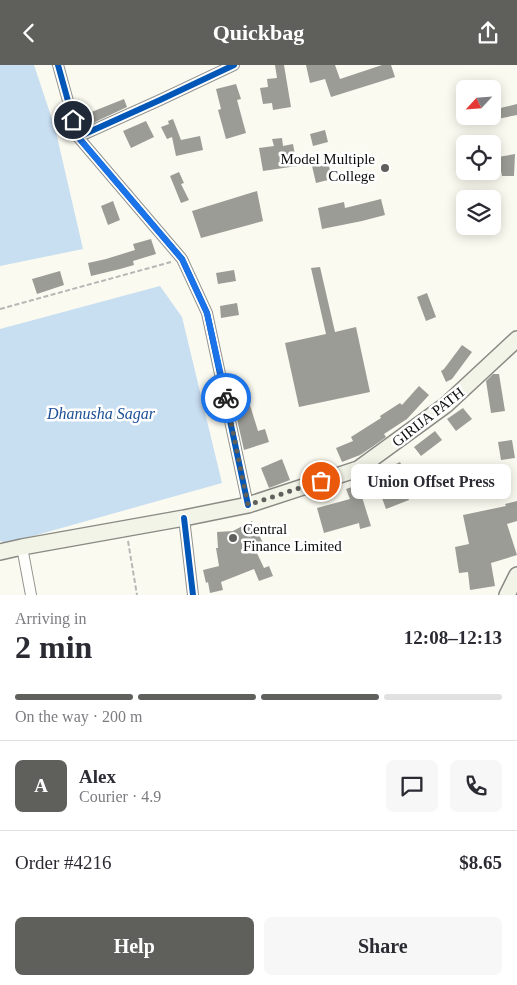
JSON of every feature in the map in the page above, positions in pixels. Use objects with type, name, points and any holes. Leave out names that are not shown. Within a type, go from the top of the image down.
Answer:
[{"type":"main road","name":"GIRIJA PATH","points":[[0,552],[248,505],[358,469],[446,405],[517,339]]},
{"type":"main road","points":[[507,595],[517,575]]},
{"type":"street","points":[[58,65],[78,137],[182,259],[207,313],[248,505]]},
{"type":"street","points":[[78,137],[234,65]]},
{"type":"street","points":[[184,518],[193,595]]},
{"type":"street","points":[[22,547],[31,595]]},
{"type":"path","points":[[0,309],[182,259]]},
{"type":"path","points":[[126,528],[137,595]]},
{"type":"water","points":[[0,65],[34,65],[55,128],[83,249],[0,266]]},
{"type":"water","name":"Dhanusha Sagar","points":[[160,286],[182,317],[222,483],[8,543],[0,541],[0,329]]},
{"type":"building","points":[[275,65],[284,65],[291,107],[273,110],[272,103],[263,104],[260,88],[268,87],[267,79],[277,78]]},
{"type":"building","points":[[306,65],[335,65],[340,79],[382,65],[391,65],[395,77],[331,97],[325,79],[310,83]]},
{"type":"building","points":[[236,84],[241,99],[237,100],[246,133],[226,139],[218,110],[221,109],[216,89]]},
{"type":"building","points":[[124,99],[127,107],[93,123],[89,113]]},
{"type":"building","points":[[517,104],[517,115],[501,118],[501,108]]},
{"type":"building","points":[[173,119],[181,140],[200,136],[203,150],[176,156],[172,137],[167,139],[161,127],[169,124],[168,121]]},
{"type":"building","points":[[146,121],[154,137],[131,148],[123,131]]},
{"type":"building","points":[[325,130],[328,142],[313,146],[310,134]]},
{"type":"building","points":[[282,138],[283,146],[293,144],[297,166],[263,171],[259,148],[274,146],[272,139]]},
{"type":"building","points":[[515,154],[514,176],[502,176],[501,156]]},
{"type":"building","points":[[328,162],[332,179],[316,183],[312,166]]},
{"type":"building","points":[[179,172],[184,183],[181,184],[189,200],[181,203],[170,176]]},
{"type":"building","points":[[257,191],[263,221],[201,238],[192,211]]},
{"type":"building","points":[[381,199],[385,215],[322,229],[318,208],[344,202],[345,208]]},
{"type":"building","points":[[113,201],[120,220],[108,225],[101,206]]},
{"type":"building","points":[[151,239],[156,254],[133,261],[134,265],[91,276],[88,263],[135,250],[133,244]]},
{"type":"building","points":[[320,267],[335,332],[356,327],[370,392],[299,407],[285,343],[326,334],[311,268]]},
{"type":"building","points":[[234,270],[236,281],[218,284],[216,273]]},
{"type":"building","points":[[60,271],[64,285],[37,294],[32,279]]},
{"type":"building","points":[[427,293],[436,317],[426,321],[417,297]]},
{"type":"building","points":[[237,303],[239,315],[221,318],[220,306]]},
{"type":"building","points":[[462,345],[472,352],[452,379],[446,382],[441,371]]},
{"type":"building","points":[[493,374],[499,374],[505,411],[491,413],[486,381]]},
{"type":"building","points":[[419,386],[429,395],[407,419],[384,434],[386,437],[360,455],[342,462],[336,448],[353,441],[351,437],[400,403],[402,405]]},
{"type":"building","points":[[249,391],[251,401],[249,402],[258,431],[265,429],[269,442],[244,450],[234,406],[236,406],[234,394]]},
{"type":"building","points":[[463,408],[472,419],[456,431],[447,419]]},
{"type":"building","points":[[435,431],[442,440],[421,456],[414,447]]},
{"type":"building","points":[[512,440],[515,458],[501,460],[498,442]]},
{"type":"building","points":[[282,459],[290,480],[269,488],[261,468]]},
{"type":"building","points":[[400,462],[406,474],[400,477],[409,500],[386,509],[378,487],[361,494],[371,526],[360,529],[359,523],[324,533],[317,508],[350,499],[346,489],[387,471],[386,469]]},
{"type":"building","points":[[517,501],[517,521],[507,524],[517,555],[491,563],[495,586],[470,590],[468,572],[459,573],[455,547],[469,544],[463,515],[506,506],[505,504]]},
{"type":"building","points":[[252,521],[263,543],[254,547],[264,568],[269,566],[273,576],[259,581],[254,569],[221,582],[223,590],[210,593],[203,570],[219,566],[216,548],[218,548],[217,532],[233,531]]},
{"type":"cycle path","points":[[58,65],[78,137],[182,259],[207,313],[248,505]]},
{"type":"cycle path","points":[[78,137],[234,65]]},
{"type":"cycle path","points":[[184,518],[193,595]]},
{"type":"way so far","points":[[226,398],[248,505],[321,481]]},
{"type":"place","name":"Model Multiple College","points":[[385,168]]},
{"type":"place","name":"Union Offset Press","points":[[321,481]]},
{"type":"place","name":"Central Finance Limited","points":[[233,538]]},
{"type":"route","points":[[73,120],[78,137],[182,259],[207,313],[226,398]]}]
